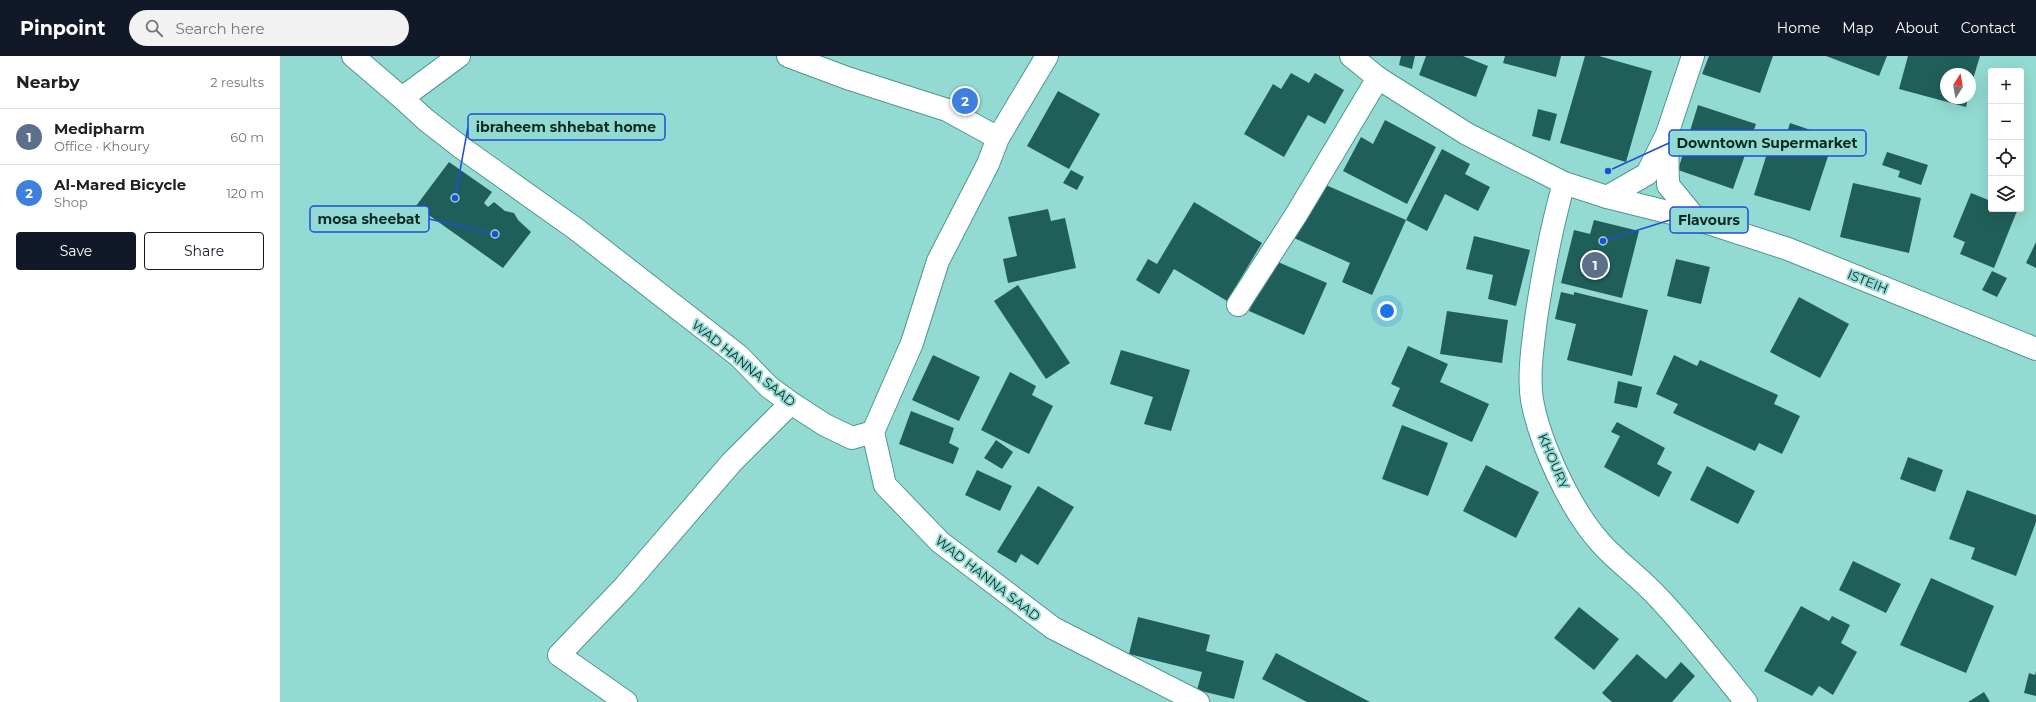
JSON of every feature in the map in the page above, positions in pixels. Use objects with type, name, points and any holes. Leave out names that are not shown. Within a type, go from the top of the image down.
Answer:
[{"type":"street","name":"WAD HANNA SAAD","points":[[353,56],[426,120],[462,148],[576,229],[739,356],[769,387],[791,403],[825,425],[852,438],[873,432],[885,485],[940,542],[1053,628],[1198,702]]},
{"type":"street","points":[[402,98],[459,56]]},
{"type":"street","points":[[788,56],[847,78],[947,110],[998,138]]},
{"type":"street","points":[[873,432],[912,343],[938,261],[988,164],[998,138],[1047,56]]},
{"type":"street","name":"ISTEIH","points":[[1351,56],[1378,78],[1467,134],[1564,183],[1607,197],[1696,220],[1788,249],[2036,349]]},
{"type":"street","points":[[1607,197],[1647,174],[1667,134],[1693,56]]},
{"type":"street","points":[[1238,306],[1296,216],[1378,78]]},
{"type":"street","points":[[1667,134],[1668,185],[1696,220]]},
{"type":"street","name":"KHOURY","points":[[1564,183],[1553,220],[1544,259],[1531,353],[1532,400],[1541,430],[1558,478],[1580,516],[1599,542],[1654,593],[1746,702]]},
{"type":"street","points":[[626,702],[558,655],[625,586],[732,462],[791,403]]},
{"type":"building","points":[[1401,56],[1415,56],[1412,69],[1399,65]]},
{"type":"building","points":[[1426,56],[1463,56],[1488,66],[1476,97],[1419,75]]},
{"type":"building","points":[[1505,56],[1561,56],[1556,77],[1503,63]]},
{"type":"building","points":[[1585,56],[1599,56],[1652,71],[1626,162],[1560,143]]},
{"type":"building","points":[[1709,56],[1773,56],[1760,93],[1702,74]]},
{"type":"building","points":[[1826,56],[1887,56],[1879,76]]},
{"type":"building","points":[[1908,56],[1980,56],[1976,69],[1940,68],[1940,100],[1899,89]]},
{"type":"building","points":[[1291,73],[1309,83],[1315,73],[1344,90],[1325,124],[1308,115],[1284,157],[1244,134],[1273,84],[1281,89]]},
{"type":"building","points":[[1058,91],[1100,114],[1069,169],[1027,146]]},
{"type":"building","points":[[1955,104],[1967,104],[1966,107]]},
{"type":"building","points":[[1698,105],[1756,124],[1733,189],[1678,170]]},
{"type":"building","points":[[1538,109],[1557,114],[1550,141],[1532,136]]},
{"type":"building","points":[[1385,120],[1436,147],[1407,204],[1343,171],[1361,137],[1373,144]]},
{"type":"building","points":[[1790,123],[1834,138],[1810,211],[1754,195],[1769,147],[1782,149]]},
{"type":"building","points":[[1442,149],[1470,164],[1465,174],[1490,187],[1478,211],[1445,194],[1427,231],[1406,220]]},
{"type":"building","points":[[1887,152],[1928,165],[1921,185],[1898,177],[1900,171],[1882,165]]},
{"type":"building","points":[[449,162],[492,192],[484,203],[488,207],[494,202],[505,211],[514,213],[518,220],[531,232],[503,268],[416,206]]},
{"type":"building","points":[[1071,170],[1084,177],[1077,190],[1063,183]]},
{"type":"building","points":[[1319,182],[1406,220],[1372,295],[1342,282],[1350,263],[1294,238]]},
{"type":"building","points":[[1853,183],[1921,198],[1909,253],[1840,237]]},
{"type":"building","points":[[1971,193],[1988,200],[1988,212],[2017,212],[1994,268],[1960,254],[1965,242],[1953,237]]},
{"type":"building","points":[[1194,202],[1262,243],[1227,301],[1174,269],[1159,294],[1136,280],[1148,259],[1157,264]]},
{"type":"building","points":[[1048,209],[1051,221],[1065,218],[1076,268],[1008,283],[1003,259],[1017,256],[1008,217]]},
{"type":"building","points":[[1594,220],[1639,231],[1622,298],[1561,283],[1574,230],[1590,234]]},
{"type":"building","points":[[1474,236],[1530,250],[1516,306],[1488,299],[1493,275],[1466,269]]},
{"type":"building","points":[[2036,242],[2036,268],[2026,263]]},
{"type":"building","points":[[1271,259],[1327,283],[1304,335],[1249,311]]},
{"type":"building","points":[[1676,259],[1710,267],[1701,304],[1667,296]]},
{"type":"building","points":[[1992,271],[2007,278],[1997,297],[1982,290]]},
{"type":"building","points":[[1018,285],[1070,363],[1046,379],[994,301]]},
{"type":"building","points":[[1561,292],[1574,295],[1574,292],[1648,310],[1632,376],[1567,360],[1576,324],[1555,319]]},
{"type":"building","points":[[1799,297],[1849,324],[1820,378],[1770,352]]},
{"type":"building","points":[[1447,311],[1508,320],[1502,363],[1440,354]]},
{"type":"building","points":[[1408,346],[1448,364],[1440,382],[1489,404],[1472,442],[1392,406],[1400,388],[1391,384]]},
{"type":"building","points":[[1121,350],[1190,370],[1171,431],[1144,424],[1153,397],[1110,384]]},
{"type":"building","points":[[933,355],[980,377],[959,421],[912,400]]},
{"type":"building","points":[[1674,355],[1697,366],[1700,360],[1778,395],[1774,404],[1800,416],[1782,454],[1759,443],[1755,451],[1673,413],[1678,404],[1656,394]]},
{"type":"building","points":[[1010,372],[1036,386],[1032,395],[1053,406],[1029,454],[981,430]]},
{"type":"building","points":[[1618,381],[1642,387],[1637,408],[1614,403]]},
{"type":"building","points":[[911,411],[954,428],[949,443],[959,448],[953,464],[899,444]]},
{"type":"building","points":[[1617,422],[1665,448],[1657,464],[1672,472],[1659,497],[1604,467],[1620,436],[1611,432]]},
{"type":"building","points":[[1402,425],[1448,443],[1428,496],[1382,479]]},
{"type":"building","points":[[996,440],[1013,452],[1002,469],[984,458]]},
{"type":"building","points":[[1908,457],[1943,470],[1935,492],[1900,479]]},
{"type":"building","points":[[1486,465],[1539,492],[1516,538],[1463,511]]},
{"type":"building","points":[[1707,466],[1755,491],[1738,524],[1690,500]]},
{"type":"building","points":[[977,470],[1012,486],[1000,511],[965,495]]},
{"type":"building","points":[[1038,486],[1074,507],[1038,565],[1021,554],[1016,563],[997,552]]},
{"type":"building","points":[[1967,490],[2036,515],[2036,522],[2016,576],[1971,559],[1975,548],[1949,539]]},
{"type":"building","points":[[1853,561],[1901,584],[1886,613],[1839,590]]},
{"type":"building","points":[[1931,578],[1994,606],[1966,673],[1900,645]]},
{"type":"building","points":[[1801,606],[1829,621],[1832,616],[1850,625],[1841,643],[1857,652],[1833,695],[1819,686],[1812,696],[1764,671]]},
{"type":"building","points":[[1579,607],[1619,639],[1594,670],[1554,638]]},
{"type":"building","points":[[1138,617],[1210,635],[1206,651],[1244,661],[1234,699],[1197,690],[1202,672],[1129,654]]},
{"type":"building","points":[[1276,653],[1370,702],[1307,702],[1262,679]]},
{"type":"building","points":[[1637,654],[1666,679],[1681,662],[1695,676],[1672,702],[1612,702],[1602,693]]},
{"type":"building","points":[[2036,671],[2036,696],[2024,693],[2029,673],[2035,675]]},
{"type":"building","points":[[1984,692],[1990,702],[1968,702]]},
{"type":"place","name":"Al-Mared Bicycle","points":[[965,101]]},
{"type":"place","name":"Downtown Supermarket","points":[[1608,171]]},
{"type":"place","name":"ibraheem shhebat home","points":[[455,198]]},
{"type":"place","name":"mosa sheebat","points":[[495,234]]},
{"type":"place","name":"Flavours","points":[[1603,241]]},
{"type":"place","name":"Medipharm","points":[[1595,265]]}]
